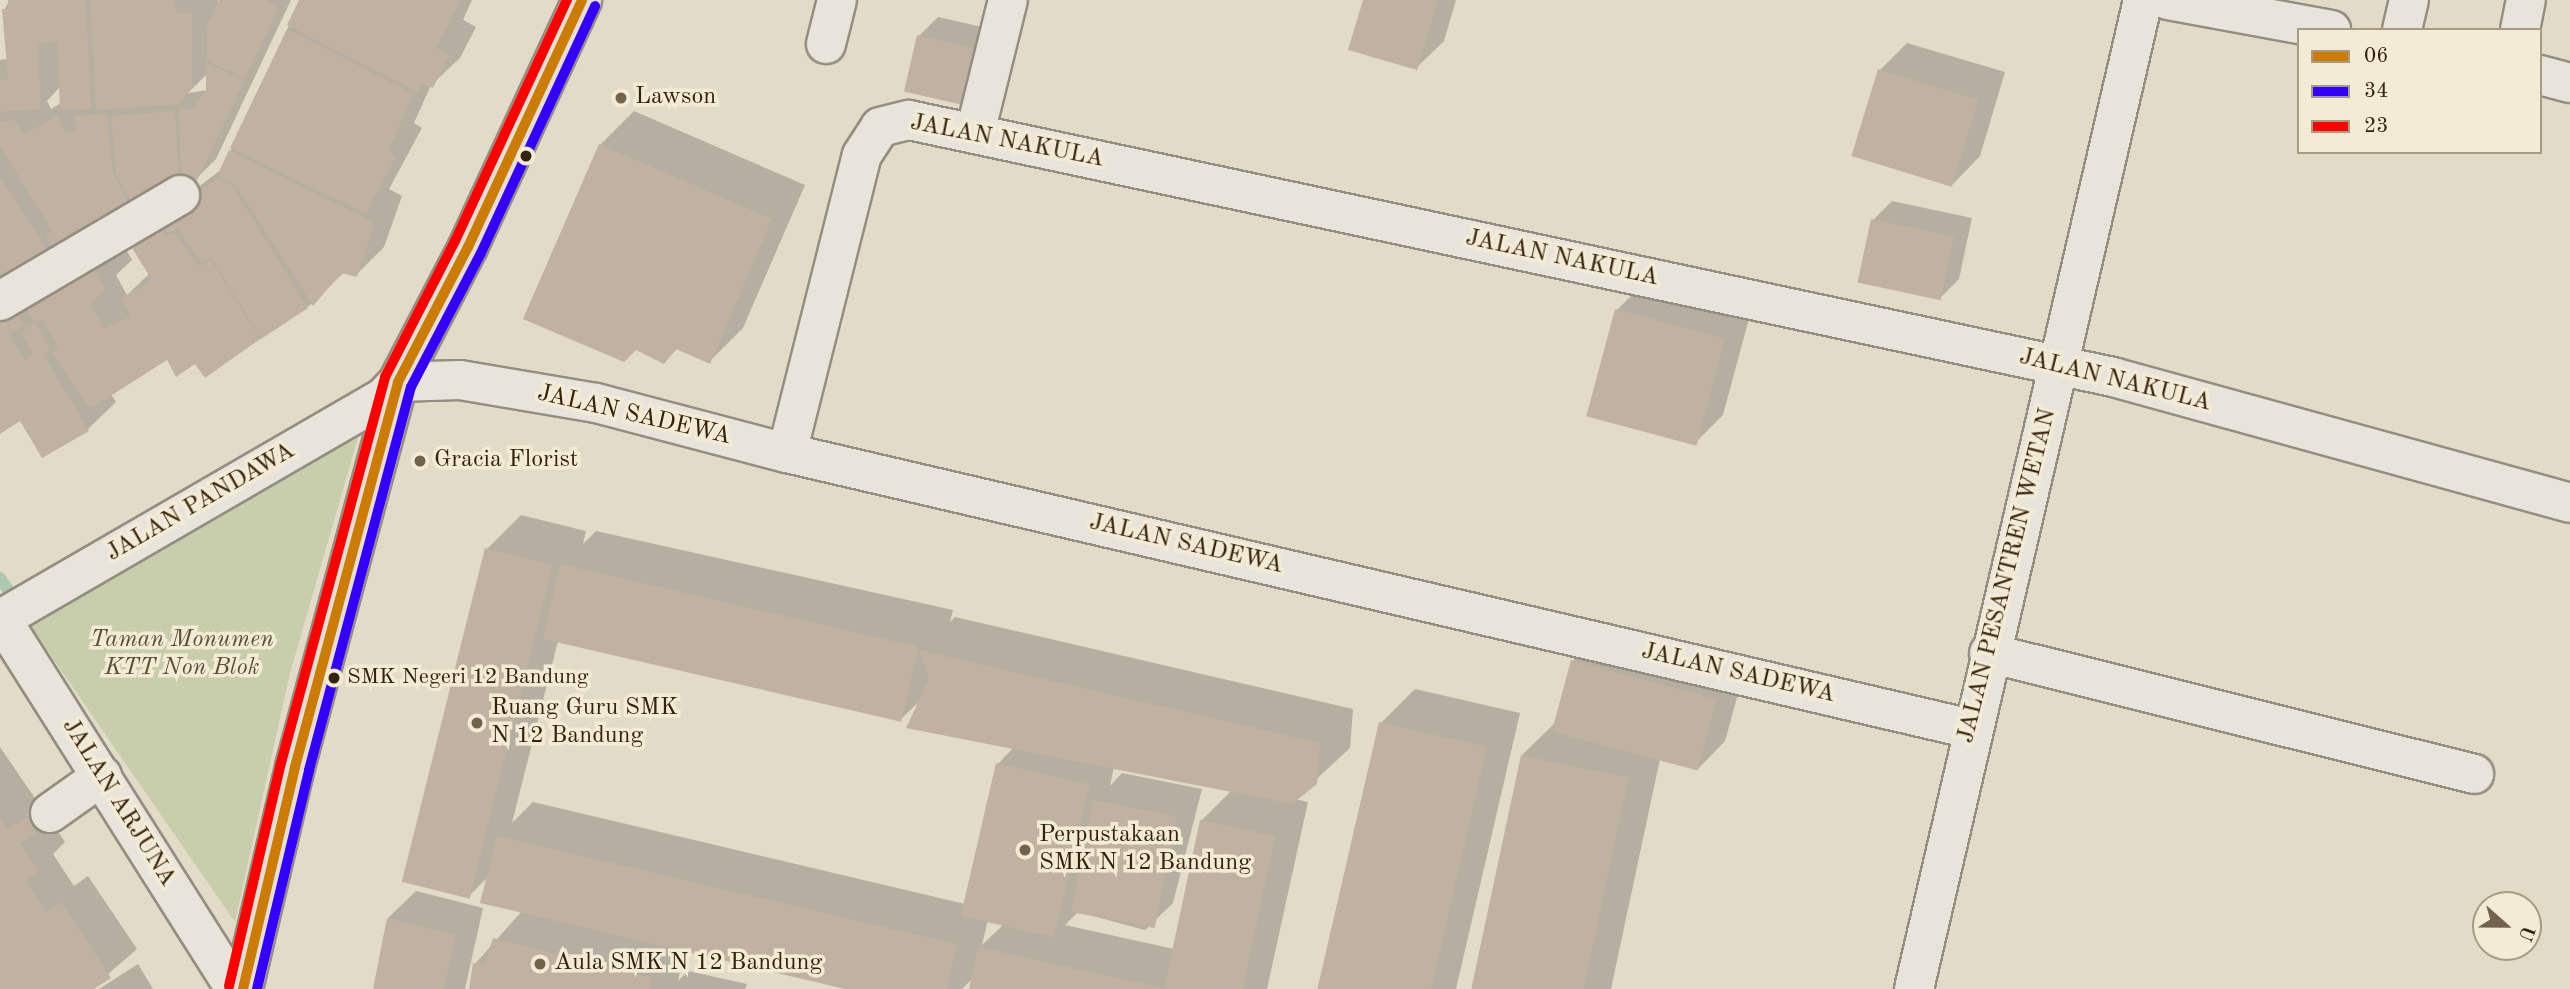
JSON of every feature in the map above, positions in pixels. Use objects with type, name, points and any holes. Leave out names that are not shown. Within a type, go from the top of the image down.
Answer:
[{"type":"highway","points":[[243,989],[295,767],[398,382],[468,247],[582,0]]},
{"type":"street","points":[[826,44],[837,0]]},
{"type":"street","points":[[975,133],[1008,0]]},
{"type":"street","name":"JALAN PESANTREN WETAN","points":[[1914,989],[1971,729],[2143,0]]},
{"type":"street","points":[[2168,0],[2319,28]]},
{"type":"street","points":[[2402,28],[2409,0]]},
{"type":"street","points":[[2520,28],[2526,0]]},
{"type":"street","points":[[2542,76],[2570,83]]},
{"type":"street","name":"JALAN NAKULA","points":[[787,453],[870,137],[895,121],[975,133],[2059,365],[2570,503]]},
{"type":"street","points":[[0,301],[180,195]]},
{"type":"street","name":"JALAN SADEWA","points":[[398,382],[460,380],[544,393],[787,453],[1971,729]]},
{"type":"street","name":"JALAN PANDAWA","points":[[0,618],[385,396],[398,382]]},
{"type":"street","name":"JALAN ARJUNA","points":[[0,618],[235,989]]},
{"type":"street","points":[[1989,653],[2474,774]]},
{"type":"street","points":[[50,813],[102,776]]},
{"type":"green space","name":"Taman Monumen KTT Non Blok","points":[[364,417],[290,673],[235,922],[27,621]]},
{"type":"building","points":[[8,0],[86,0],[91,109],[60,110],[57,41],[38,44],[41,109],[0,112],[0,80],[8,79],[2,9],[8,9]]},
{"type":"building","points":[[90,0],[174,0],[176,13],[192,13],[192,88],[179,104],[96,110]]},
{"type":"building","points":[[219,0],[265,0],[279,7],[245,78],[207,61],[207,26]]},
{"type":"building","points":[[299,0],[461,0],[436,48],[450,55],[433,88],[421,83],[417,92],[287,25]]},
{"type":"building","points":[[1363,0],[1438,0],[1417,70],[1348,50]]},
{"type":"building","points":[[287,29],[414,94],[388,151],[396,156],[366,214],[230,148]]},
{"type":"building","points":[[917,35],[991,52],[978,109],[904,92]]},
{"type":"building","points":[[206,63],[245,80],[197,180],[182,183],[178,108],[191,109],[206,91]]},
{"type":"building","points":[[1878,69],[1978,100],[1952,187],[1851,156]]},
{"type":"building","points":[[175,111],[180,184],[135,210],[116,174],[111,116]]},
{"type":"building","points":[[107,114],[113,171],[133,211],[59,259],[46,236],[52,231],[0,146],[0,122],[15,120],[23,135],[57,116],[66,133],[77,129],[73,116]]},
{"type":"building","points":[[599,144],[772,219],[710,364],[676,349],[664,364],[636,350],[624,362],[523,319]]},
{"type":"building","points":[[229,150],[375,223],[357,277],[341,273],[313,306],[235,185],[217,176]]},
{"type":"building","points":[[0,176],[54,261],[0,294]]},
{"type":"building","points":[[218,178],[232,185],[308,308],[261,339],[211,257],[201,263],[178,229],[167,234],[159,220]]},
{"type":"building","points":[[1871,219],[1954,237],[1941,300],[1857,283]]},
{"type":"building","points":[[156,220],[166,236],[176,233],[199,266],[211,260],[260,339],[205,378],[195,364],[176,377],[167,360],[90,409],[52,353],[59,348],[42,319],[35,322],[24,306],[90,261],[106,288],[90,304],[104,329],[131,316],[121,299],[152,280],[127,240]]},
{"type":"building","points":[[1615,309],[1725,339],[1696,446],[1586,416]]},
{"type":"building","points":[[15,310],[25,325],[9,335],[25,360],[33,354],[21,332],[36,323],[50,350],[43,354],[89,431],[42,458],[20,421],[0,434],[0,320]]},
{"type":"building","name":"Ruang Guru SMK N 12 Bandung","points":[[485,548],[553,565],[470,899],[402,882]]},
{"type":"building","points":[[560,564],[919,647],[901,722],[543,639]]},
{"type":"building","points":[[919,650],[1320,743],[1317,784],[1292,804],[906,728],[929,679]]},
{"type":"building","points":[[1571,660],[1717,699],[1698,771],[1552,731]]},
{"type":"building","points":[[1379,722],[1487,747],[1431,989],[1317,989]]},
{"type":"building","points":[[1521,755],[1629,778],[1584,989],[1471,989]]},
{"type":"building","name":"Perpustakaan SMK N 12 Bandung","points":[[996,763],[1090,785],[1054,938],[961,916]]},
{"type":"building","points":[[1093,800],[1176,816],[1155,928],[1071,912]]},
{"type":"building","points":[[0,817],[8,829],[27,817],[37,832],[20,843],[39,871],[25,880],[46,912],[61,902],[111,978],[94,989],[0,989]]},
{"type":"building","points":[[1200,820],[1275,836],[1243,989],[1164,989]]},
{"type":"building","points":[[497,836],[957,944],[947,989],[845,989],[480,903]]},
{"type":"building","points":[[387,918],[456,935],[444,989],[373,989]]},
{"type":"building","name":"Aula SMK N 12 Bandung","points":[[493,938],[652,978],[650,989],[469,989],[473,963],[484,965]]},
{"type":"building","points":[[978,947],[1163,988],[1163,989],[969,989]]},
{"type":"waterway","points":[[0,578],[12,596],[20,591]]},
{"type":"transit line","name":"23","points":[[229,986],[281,763],[385,377],[455,241],[567,0]]},
{"type":"transit line","name":"06","points":[[243,989],[295,767],[398,382],[468,247],[582,0]]},
{"type":"transit line","name":"34","points":[[257,989],[309,770],[411,387],[481,253],[595,6]]},
{"type":"place","name":"Lawson","points":[[621,98]]},
{"type":"place","name":"Gracia Florist","points":[[420,461]]},
{"type":"place","name":"SMK Negeri 12 Bandung","points":[[334,678]]},
{"type":"place","name":"Ruang Guru SMK N 12 Bandung","points":[[477,723]]},
{"type":"place","name":"Perpustakaan SMK N 12 Bandung","points":[[1025,850]]},
{"type":"place","name":"Aula SMK N 12 Bandung","points":[[540,964]]}]
